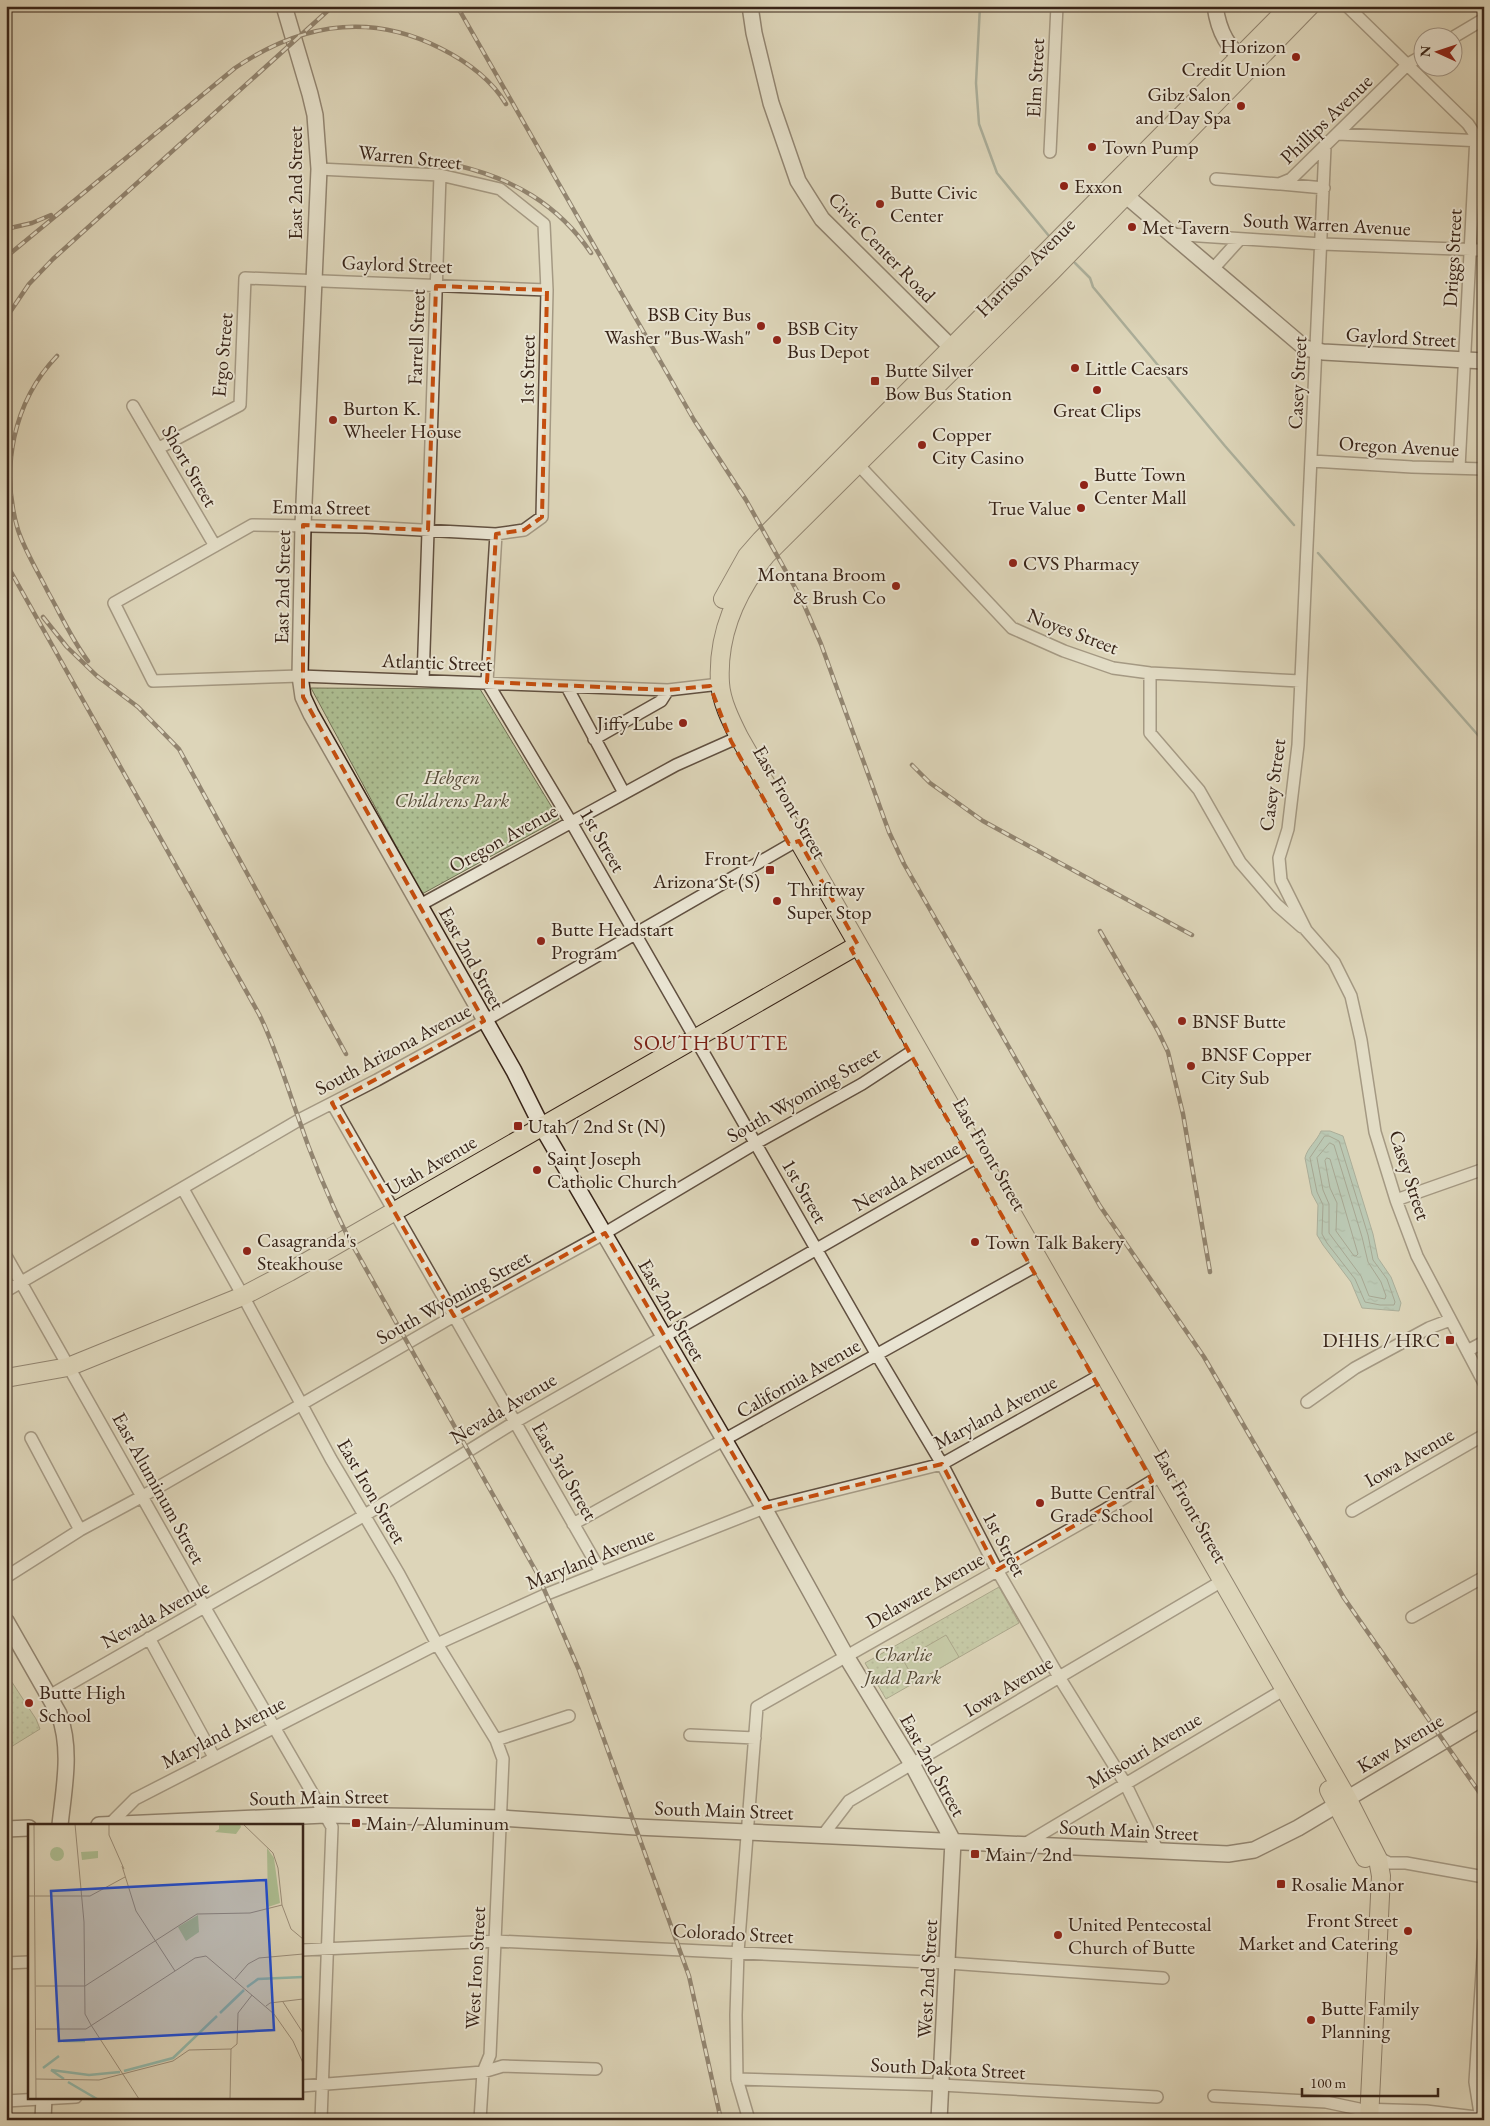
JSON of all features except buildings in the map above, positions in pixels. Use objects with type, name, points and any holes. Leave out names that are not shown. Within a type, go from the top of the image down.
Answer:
[{"type":"main road","name":"Harrison Avenue","points":[[764,547],[779,542],[853,459],[1244,62],[1290,6]]},
{"type":"main road","name":"Harrison Avenue","points":[[1244,62],[1310,6]]},
{"type":"main road","name":"Harrison Avenue","points":[[764,547],[808,491],[853,459]]},
{"type":"main road","points":[[779,542],[795,517],[809,503],[811,497],[808,491]]},
{"type":"main road","name":"East Front Street","points":[[764,547],[747,556],[732,582],[714,623],[709,663],[715,685],[715,706],[1280,1692],[1342,1801],[1371,1859]]},
{"type":"main road","name":"Utah Avenue","points":[[6,1378],[68,1367],[243,1296],[542,1127],[854,947]]},
{"type":"main road","points":[[1364,2114],[1371,1859]]},
{"type":"street","name":"East 2nd Street","points":[[284,6],[315,115],[319,169],[303,525],[300,676],[303,697],[484,1021],[514,1071],[542,1127],[764,1508],[846,1656],[912,1764],[953,1841]]},
{"type":"street","name":"Civic Center Road","points":[[750,6],[754,34],[771,103],[798,181],[822,219],[958,353]]},
{"type":"street","name":"Elm Street","points":[[1050,152],[1057,6]]},
{"type":"street","points":[[1215,6],[1221,32],[1228,45],[1244,62]]},
{"type":"street","points":[[1347,6],[1474,130],[1480,140]]},
{"type":"street","points":[[1462,32],[1484,19]]},
{"type":"street","points":[[1471,27],[1484,28]]},
{"type":"street","name":"Phillips Avenue","points":[[1216,180],[1280,184],[1296,176],[1412,62]]},
{"type":"street","points":[[1338,134],[1480,140]]},
{"type":"street","name":"Driggs Street","points":[[1458,468],[1471,249],[1480,140]]},
{"type":"street","name":"Casey Street","points":[[1325,147],[1298,745],[1288,829],[1279,858],[1282,880],[1306,930],[1334,962],[1350,996],[1361,1040],[1375,1132],[1396,1200],[1417,1256],[1484,1382]]},
{"type":"street","name":"Warren Street","points":[[319,169],[440,175],[500,189],[544,224]]},
{"type":"street","name":"Farrell Street","points":[[423,680],[440,175]]},
{"type":"street","points":[[1280,184],[1324,188]]},
{"type":"street","points":[[1120,190],[1169,234],[1300,344],[1317,352]]},
{"type":"street","name":"1st Street","points":[[542,518],[547,290],[544,224]]},
{"type":"street","name":"South Warren Avenue","points":[[1169,234],[1322,244],[1484,250]]},
{"type":"street","points":[[1212,270],[1240,239]]},
{"type":"street","name":"Gaylord Street","points":[[245,278],[547,290]]},
{"type":"street","name":"Ergo Street","points":[[159,448],[240,405],[245,278]]},
{"type":"street","name":"Gaylord Street","points":[[1317,352],[1484,361]]},
{"type":"street","name":"Short Street","points":[[133,406],[214,546]]},
{"type":"street","name":"Noyes Street","points":[[853,459],[1012,628],[1064,652],[1113,668],[1150,673],[1300,681]]},
{"type":"street","name":"Oregon Avenue","points":[[1312,460],[1484,470]]},
{"type":"street","name":"Emma Street","points":[[153,681],[114,603],[252,525],[303,525],[496,534],[524,530],[542,518]]},
{"type":"street","points":[[487,682],[496,534]]},
{"type":"street","points":[[1150,673],[1150,733],[1199,790],[1240,862],[1277,905],[1306,930]]},
{"type":"street","name":"Atlantic Street","points":[[153,681],[300,676],[668,690],[715,685]]},
{"type":"street","name":"1st Street","points":[[487,682],[571,822],[877,1355],[942,1464],[997,1570],[1059,1677],[1125,1783],[1158,1851]]},
{"type":"street","points":[[567,686],[624,793]]},
{"type":"street","points":[[594,738],[661,701],[668,690]]},
{"type":"street","name":"Oregon Avenue","points":[[420,905],[676,765],[735,739]]},
{"type":"street","name":"South Arizona Avenue","points":[[6,1291],[299,1120],[484,1021],[794,842]]},
{"type":"street","name":"South Wyoming Street","points":[[6,1577],[80,1530],[143,1496],[454,1316],[605,1233],[756,1143],[862,1084],[913,1050]]},
{"type":"street","name":"East 3rd Street","points":[[332,1103],[601,1572]]},
{"type":"street","name":"Nevada Avenue","points":[[49,1696],[365,1515],[515,1422],[974,1159]]},
{"type":"street","points":[[1396,1200],[1484,1169]]},
{"type":"street","name":"East Iron Street","points":[[183,1189],[331,1459],[365,1515],[437,1644],[496,1740],[503,1760],[502,1818]]},
{"type":"street","name":"East Aluminum Street","points":[[6,1256],[205,1608],[332,1827],[321,2120]]},
{"type":"street","name":"California Avenue","points":[[573,1524],[724,1442],[1037,1266]]},
{"type":"street","points":[[1306,1402],[1355,1368],[1429,1328],[1450,1320]]},
{"type":"street","points":[[1467,1351],[1484,1342]]},
{"type":"street","name":"Maryland Avenue","points":[[110,1824],[135,1799],[437,1644],[601,1572],[764,1508],[942,1464],[1099,1376]]},
{"type":"street","name":"Iowa Avenue","points":[[1352,1511],[1484,1435]]},
{"type":"street","points":[[31,1438],[80,1530]]},
{"type":"street","name":"Delaware Avenue","points":[[755,1738],[757,1707],[1157,1478]]},
{"type":"street","points":[[1412,1617],[1484,1577]]},
{"type":"street","name":"Iowa Avenue","points":[[824,1835],[850,1802],[1218,1584]]},
{"type":"street","points":[[6,1621],[49,1696],[64,1729],[67,1747],[60,1824]]},
{"type":"street","points":[[149,1638],[214,1757]]},
{"type":"street","name":"Missouri Avenue","points":[[1022,1844],[1280,1692]]},
{"type":"street","points":[[496,1740],[569,1716]]},
{"type":"street","name":"Kaw Avenue","points":[[1342,1801],[1484,1717]]},
{"type":"street","points":[[690,1735],[755,1738],[738,1952],[736,2015],[737,2079],[749,2120]]},
{"type":"street","name":"South Main Street","points":[[110,1824],[325,1815],[502,1818],[636,1827],[1228,1854],[1254,1850],[1298,1828],[1342,1801]]},
{"type":"street","name":"West Iron Street","points":[[480,2120],[483,2072],[490,2055],[502,1818]]},
{"type":"street","points":[[6,1829],[28,1828]]},
{"type":"street","name":"West 2nd Street","points":[[939,2120],[953,1841]]},
{"type":"street","points":[[1371,1859],[1389,1863],[1406,1863],[1484,1877]]},
{"type":"street","name":"Colorado Street","points":[[302,1950],[496,1941],[948,1963],[1164,1978]]},
{"type":"street","points":[[1214,2096],[1326,2102],[1364,2114],[1426,2111],[1482,2118],[1475,2082],[1484,1942]]},
{"type":"street","points":[[6,1964],[28,1962]]},
{"type":"street","points":[[302,2086],[483,2072],[503,2066],[596,2069]]},
{"type":"street","name":"South Dakota Street","points":[[737,2079],[941,2085],[1157,2097]]},
{"type":"street","points":[[6,2101],[44,2098],[43,2120]]},
{"type":"highlighted area","points":[[436,286],[547,290],[542,517],[524,530],[496,534],[487,682],[668,690],[710,686],[731,741],[789,844],[799,841],[858,945],[851,949],[1152,1481],[997,1570],[942,1464],[764,1508],[605,1233],[454,1316],[332,1103],[484,1021],[303,697],[303,525],[428,530]]},
{"type":"green space","name":"Hebgen Childrens Park","points":[[311,688],[480,689],[559,819],[422,894]]},
{"type":"green space","name":"Charlie Judd Park","points":[[999,1587],[1019,1623],[886,1699],[865,1663]]},
{"type":"green space","points":[[946,1635],[959,1657],[916,1682],[903,1660]]},
{"type":"green space","points":[[6,1673],[36,1719],[40,1729],[6,1750]]},
{"type":"water","points":[[1321,1131],[1330,1131],[1343,1136],[1373,1234],[1378,1258],[1391,1277],[1401,1303],[1399,1311],[1362,1308],[1351,1282],[1317,1235],[1318,1205],[1312,1194],[1305,1158]]},
{"type":"waterway","points":[[980,6],[976,83],[979,124],[997,173],[1049,236]]},
{"type":"waterway","points":[[1075,263],[1090,278],[1093,287],[1225,446],[1294,525]]},
{"type":"waterway","points":[[1318,553],[1484,742]]},
{"type":"railway","points":[[6,318],[29,284],[53,259],[333,6]]},
{"type":"railway","points":[[457,6],[694,420],[746,500],[802,600],[821,644],[889,832],[904,864],[1100,1206],[1204,1357],[1344,1598],[1484,1799]]},
{"type":"railway","points":[[6,257],[235,68],[284,41],[310,33],[335,28],[361,27],[387,30],[413,37],[440,48],[468,65],[493,87],[506,104]]},
{"type":"railway","points":[[455,165],[496,177],[532,196],[564,220],[591,253]]},
{"type":"railway","points":[[6,229],[32,223],[51,215]]},
{"type":"railway","points":[[57,356],[42,374],[30,394],[21,415],[14,437],[10,484],[18,530],[24,546],[77,645],[88,661]]},
{"type":"railway","points":[[6,563],[259,1014],[275,1051],[314,1161],[348,1237],[537,1573],[579,1670],[689,1976],[721,2120]]},
{"type":"railway","points":[[43,617],[67,647],[97,676],[138,707],[179,749],[346,1054]]},
{"type":"railway","points":[[912,765],[930,783],[983,821],[1192,935]]},
{"type":"railway","points":[[1100,931],[1158,1031],[1168,1052],[1183,1114],[1210,1272]]},
{"type":"place","name":"Horizon Credit Union","points":[[1296,57]]},
{"type":"place","name":"Gibz Salon and Day Spa","points":[[1241,106]]},
{"type":"place","name":"Town Pump","points":[[1092,147]]},
{"type":"place","name":"Exxon","points":[[1064,186]]},
{"type":"place","name":"Butte Civic Center","points":[[880,204]]},
{"type":"place","name":"Met Tavern","points":[[1132,227]]},
{"type":"place","name":"BSB City Bus Washer \"Bus-Wash\"","points":[[761,326]]},
{"type":"place","name":"BSB City Bus Depot","points":[[777,340]]},
{"type":"place","name":"Little Caesars","points":[[1075,368]]},
{"type":"place","name":"Butte Silver Bow Bus Station","points":[[875,381]]},
{"type":"place","name":"Great Clips","points":[[1097,390]]},
{"type":"place","name":"Burton K. Wheeler House","points":[[333,420]]},
{"type":"place","name":"Copper City Casino","points":[[922,445]]},
{"type":"place","name":"Butte Town Center Mall","points":[[1084,485]]},
{"type":"place","name":"True Value","points":[[1081,508]]},
{"type":"place","name":"CVS Pharmacy","points":[[1013,563]]},
{"type":"place","name":"Montana Broom & Brush Co","points":[[896,586]]},
{"type":"place","name":"Jiffy Lube","points":[[683,723]]},
{"type":"place","name":"Front / Arizona St (S)","points":[[770,870]]},
{"type":"place","name":"Thriftway Super Stop","points":[[777,901]]},
{"type":"place","name":"Butte Headstart Program","points":[[541,941]]},
{"type":"place","name":"BNSF Butte","points":[[1182,1021]]},
{"type":"place","name":"BNSF Copper City Sub","points":[[1191,1066]]},
{"type":"place","name":"Utah / 2nd St (N)","points":[[518,1126]]},
{"type":"place","name":"Saint Joseph Catholic Church","points":[[537,1170]]},
{"type":"place","name":"Town Talk Bakery","points":[[975,1242]]},
{"type":"place","name":"Casagranda's Steakhouse","points":[[247,1251]]},
{"type":"place","name":"DHHS / HRC","points":[[1450,1340]]},
{"type":"place","name":"Butte Central Grade School","points":[[1040,1503]]},
{"type":"place","name":"Butte High School","points":[[29,1703]]},
{"type":"place","name":"Main / Aluminum","points":[[356,1823]]},
{"type":"place","name":"Main / 2nd","points":[[975,1854]]},
{"type":"place","name":"Rosalie Manor","points":[[1281,1884]]},
{"type":"place","name":"Front Street Market and Catering","points":[[1408,1931]]},
{"type":"place","name":"United Pentecostal Church of Butte","points":[[1058,1935]]},
{"type":"place","name":"Butte Family Planning","points":[[1311,2020]]},
{"type":"district","name":"SOUTH BUTTE","points":[[711,1043]]}]
